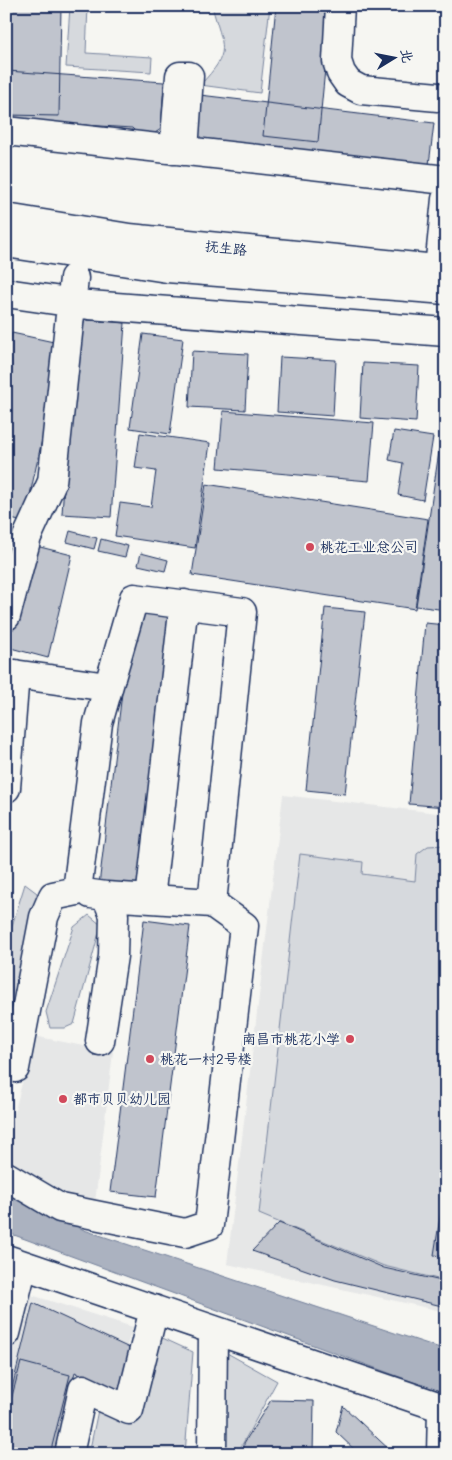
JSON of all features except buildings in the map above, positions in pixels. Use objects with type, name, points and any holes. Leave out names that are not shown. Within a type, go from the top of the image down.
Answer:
[{"type":"main road","points":[[340,6],[337,61],[341,73],[348,83],[361,90],[438,97]]},
{"type":"main road","points":[[6,131],[446,180]]},
{"type":"main road","points":[[444,276],[446,199]]},
{"type":"main road","name":"抚生路","points":[[6,218],[129,238],[444,276]]},
{"type":"main road","name":"抚生路","points":[[6,243],[167,268],[444,276]]},
{"type":"main road","points":[[6,293],[72,290],[446,332]]},
{"type":"main road","points":[[6,616],[27,537],[52,482],[72,290]]},
{"type":"main road","points":[[77,891],[98,723],[134,598],[242,612],[212,903]]},
{"type":"main road","points":[[150,899],[184,604]]},
{"type":"main road","points":[[6,788],[11,674],[108,687]]},
{"type":"main road","points":[[6,1065],[15,1068],[44,917],[53,896],[77,891],[106,896],[212,903],[244,926],[209,1225],[185,1233],[60,1208],[6,1176]]},
{"type":"main road","points":[[100,1041],[113,956],[114,915],[106,896]]},
{"type":"main road","points":[[6,1333],[15,1262],[444,1409],[441,1454]]},
{"type":"main road","points":[[69,1454],[83,1389],[129,1410],[154,1309]]},
{"type":"main road","points":[[212,1454],[213,1330]]},
{"type":"shaded area","points":[[70,6],[88,6],[86,53],[152,57],[151,72],[66,67]]},
{"type":"shaded area","points":[[212,6],[270,6],[260,93],[200,85],[210,74],[221,56],[222,40]]},
{"type":"shaded area","name":"南昌市桃花小学","points":[[283,795],[446,814],[446,1312],[227,1264]]},
{"type":"shaded area","name":"南昌市桃花小学","points":[[446,845],[446,1281],[384,1266],[259,1214],[300,854],[363,862],[362,874],[415,881],[417,854],[428,846]]},
{"type":"shaded area","points":[[25,884],[37,893],[39,902],[6,1047],[6,945]]},
{"type":"shaded area","points":[[89,915],[101,925],[74,1024],[65,1028],[50,1028],[46,1012],[74,927]]},
{"type":"shaded area","name":"都市贝贝幼儿园","points":[[34,1036],[113,1052],[94,1211],[6,1169],[6,1146]]},
{"type":"shaded area","points":[[6,1190],[84,1230],[446,1350],[446,1394],[6,1232]]},
{"type":"shaded area","points":[[6,1287],[133,1327],[120,1366],[45,1338],[6,1454]]},
{"type":"shaded area","points":[[156,1335],[193,1352],[185,1454],[89,1454],[99,1405]]},
{"type":"shaded area","points":[[218,1348],[277,1381],[237,1454],[219,1454]]},
{"type":"place","name":"桃花工业总公司","points":[[310,547]]},
{"type":"place","name":"南昌市桃花小学","points":[[350,1039]]},
{"type":"place","name":"桃花一村2号楼","points":[[150,1059]]},
{"type":"place","name":"都市贝贝幼儿园","points":[[63,1099]]}]
